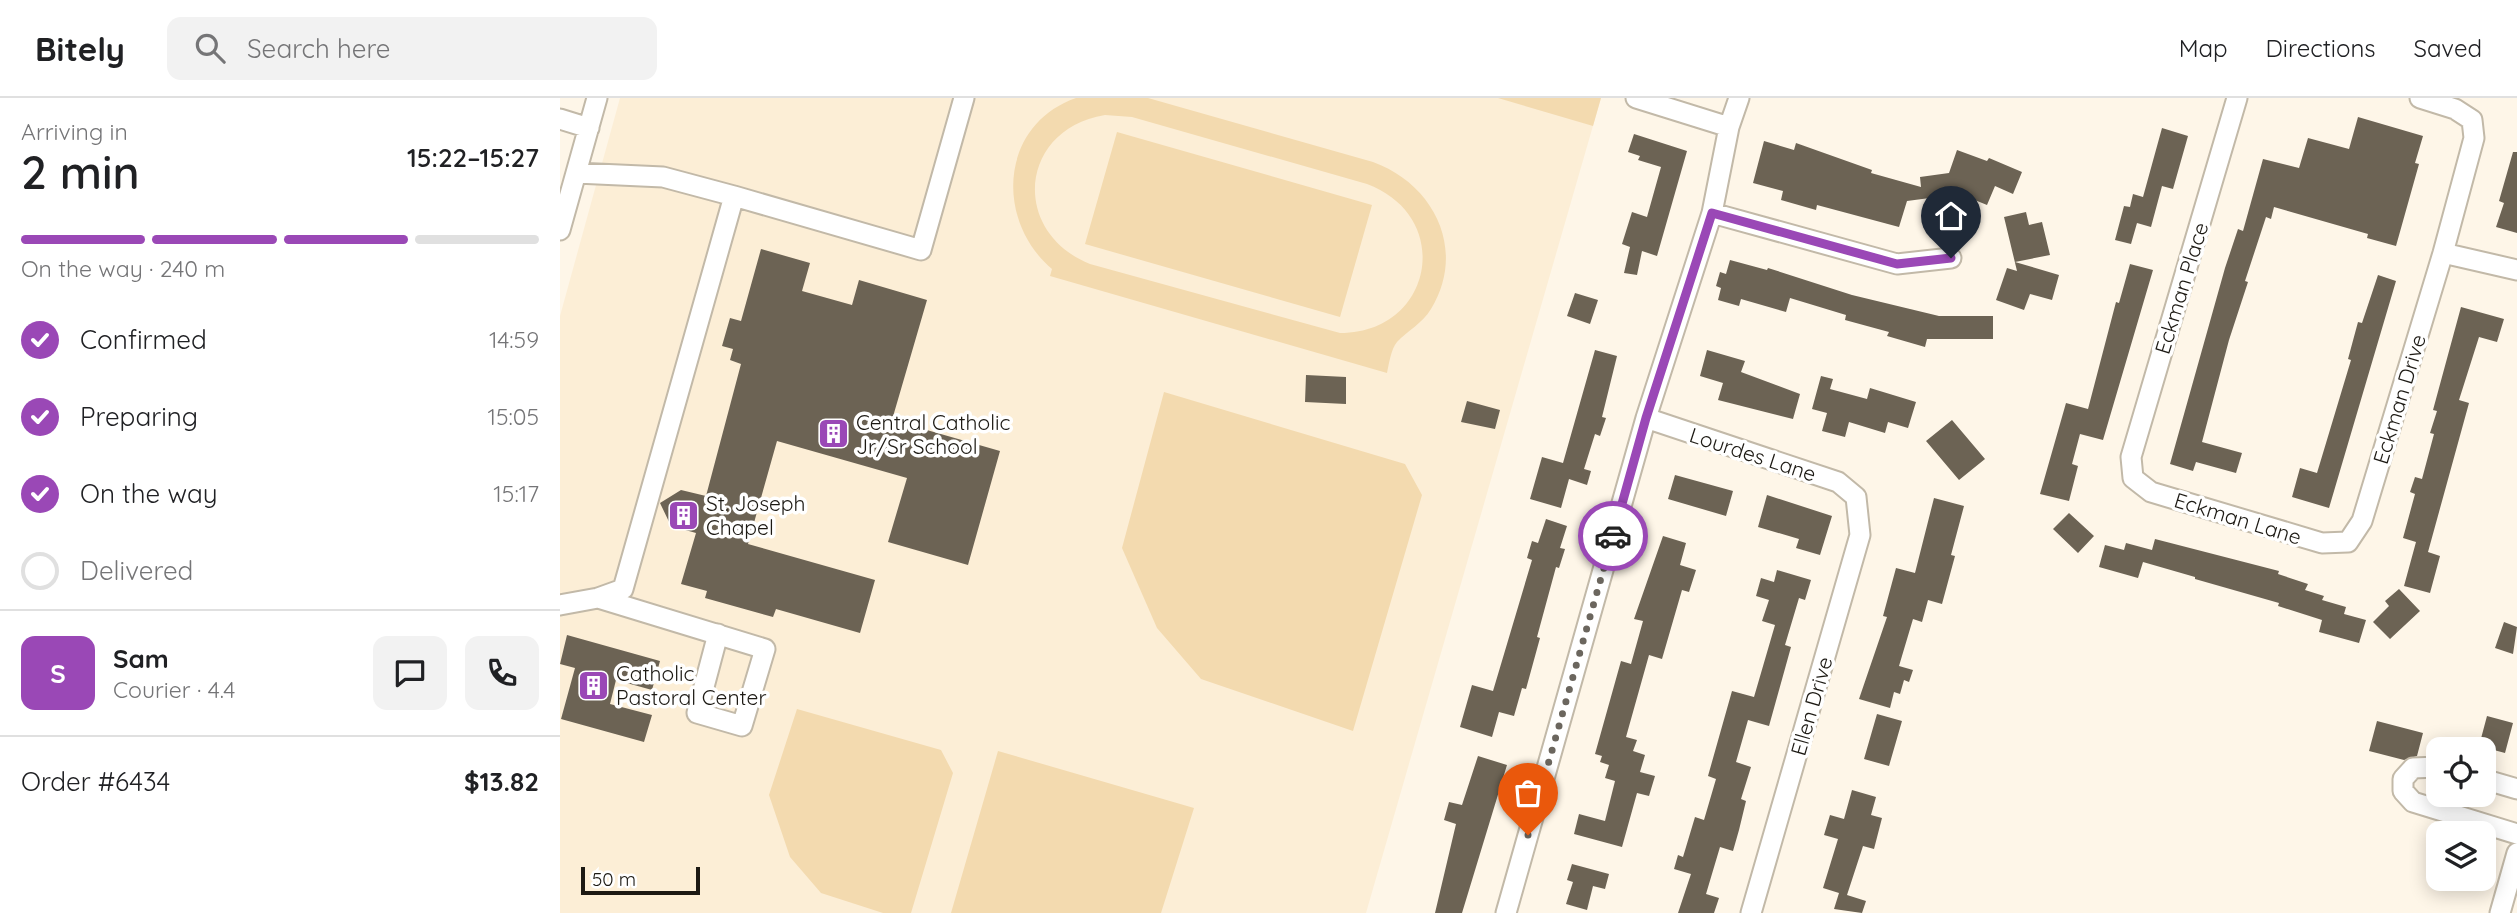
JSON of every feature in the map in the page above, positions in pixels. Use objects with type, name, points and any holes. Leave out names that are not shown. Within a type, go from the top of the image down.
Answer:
[{"type":"street","points":[[560,230],[597,98]]},
{"type":"street","points":[[576,173],[663,177],[921,250],[964,98]]},
{"type":"street","points":[[1636,98],[1729,127]]},
{"type":"street","points":[[1506,913],[1646,418],[1712,213],[1729,127],[1739,98]]},
{"type":"street","name":"Eckman Place","points":[[2133,478],[2131,457],[2237,98]]},
{"type":"street","name":"Eckman Drive","points":[[2348,542],[2362,521],[2443,253],[2474,138],[2472,120],[2455,109],[2420,98]]},
{"type":"street","points":[[560,120],[589,128]]},
{"type":"street","points":[[560,604],[598,598],[623,589],[734,196]]},
{"type":"street","points":[[1712,213],[1897,264],[1951,258]]},
{"type":"street","points":[[2443,253],[2517,270]]},
{"type":"street","name":"Lourdes Lane","points":[[1646,418],[1838,482],[1856,497]]},
{"type":"street","name":"Eckman Lane","points":[[2133,478],[2151,492],[2295,535],[2322,542],[2348,542]]},
{"type":"street","name":"Ellen Drive","points":[[1751,913],[1860,535],[1856,497]]},
{"type":"street","points":[[598,598],[718,634],[765,649],[742,726],[697,713],[718,634]]},
{"type":"street","points":[[2426,767],[2413,768],[2403,779],[2403,791],[2413,802],[2426,806]]},
{"type":"street","points":[[2496,783],[2517,789]]},
{"type":"street","points":[[2429,807],[2517,834]]},
{"type":"street","points":[[2500,913],[2517,853]]},
{"type":"shaded area","points":[[620,98],[1601,98],[1366,913],[560,913],[560,316]]},
{"type":"shaded area","points":[[1076,98],[1148,98],[1373,162],[1394,172],[1413,186],[1428,203],[1445,242],[1446,264],[1441,287],[1431,309],[1395,345],[1387,373],[1050,276],[1052,269],[1034,249],[1021,226],[1014,201],[1014,176],[1020,151],[1032,129],[1051,111]],"holes":[[[1105,115],[1132,117],[1367,184],[1395,200],[1413,221],[1422,246],[1421,271],[1413,295],[1396,314],[1371,328],[1340,333],[1090,264],[1064,249],[1046,229],[1037,206],[1035,183],[1041,160],[1055,140],[1076,124]]]},
{"type":"shaded area","points":[[1498,98],[1601,98],[1593,126]]},
{"type":"shaded area","points":[[1117,132],[1372,205],[1340,317],[1085,244]]},
{"type":"shaded area","points":[[1164,392],[1405,464],[1422,495],[1353,731],[1201,679],[1157,628],[1122,548]]},
{"type":"shaded area","points":[[797,709],[941,750],[953,773],[911,913],[883,913],[821,893],[790,857],[769,795]]},
{"type":"shaded area","points":[[998,751],[1194,808],[1161,913],[951,913]]},
{"type":"building","points":[[2358,117],[2423,136],[2415,163],[2419,164],[2396,246],[2367,238],[2368,234],[2274,207],[2271,219],[2266,217],[2245,281],[2248,282],[2229,340],[2202,442],[2242,453],[2236,473],[2196,462],[2193,471],[2170,464],[2225,268],[2238,229],[2243,231],[2263,159],[2299,168],[2308,138],[2349,149]]},
{"type":"building","points":[[2162,128],[2188,136],[2173,189],[2162,186],[2151,227],[2137,223],[2131,244],[2115,240],[2124,206],[2130,207],[2133,194],[2143,197]]},
{"type":"building","points":[[1634,134],[1687,151],[1657,256],[1642,251],[1637,275],[1624,273],[1630,247],[1622,244],[1632,212],[1647,217],[1661,167],[1638,160],[1640,156],[1628,152]]},
{"type":"building","points":[[1764,141],[1794,150],[1796,143],[1872,170],[1871,173],[1921,187],[1920,177],[1949,173],[1957,150],[1987,161],[1989,158],[2022,172],[2013,194],[1995,186],[1987,205],[1960,194],[1907,201],[1899,227],[1817,205],[1816,210],[1781,200],[1783,191],[1753,183]]},
{"type":"building","points":[[2513,152],[2517,152],[2517,233],[2496,227],[2504,203],[2499,201]]},
{"type":"building","points":[[2026,212],[2029,225],[2042,222],[2050,255],[2015,262],[2059,275],[2052,300],[2030,294],[2024,310],[1996,300],[2007,268],[2017,271],[2004,217]]},
{"type":"building","name":"Central Catholic Jr/Sr School","points":[[761,249],[810,263],[802,291],[852,305],[859,280],[927,300],[892,420],[1000,451],[968,565],[888,542],[907,478],[777,441],[748,544],[875,580],[860,633],[776,609],[773,617],[705,598],[707,591],[681,584],[696,533],[671,526],[660,503],[681,490],[706,496],[741,364],[730,360],[733,349],[722,346],[730,318],[741,321]]},
{"type":"building","points":[[1730,260],[1767,270],[1768,268],[1852,295],[1939,316],[1993,316],[1993,339],[1927,339],[1925,347],[1887,336],[1889,332],[1845,320],[1846,315],[1790,298],[1786,312],[1741,299],[1739,306],[1718,300],[1721,288],[1716,286],[1720,272],[1726,274]]},
{"type":"building","points":[[2130,264],[2153,270],[2103,440],[2080,434],[2072,464],[2078,466],[2069,501],[2040,494],[2066,403],[2088,409],[2116,302],[2119,303]]},
{"type":"building","points":[[2378,275],[2396,281],[2329,508],[2292,497],[2300,468],[2317,473],[2351,360],[2348,359],[2358,322],[2362,323]]},
{"type":"building","points":[[1575,293],[1598,300],[1590,324],[1567,316]]},
{"type":"building","points":[[2461,307],[2504,319],[2497,342],[2479,337],[2459,400],[2469,403],[2428,552],[2440,556],[2430,593],[2404,586],[2416,542],[2403,538],[2415,494],[2410,492],[2415,477],[2422,479],[2434,434],[2430,433],[2437,411],[2433,410]]},
{"type":"building","points":[[1595,350],[1617,356],[1602,417],[1606,418],[1600,436],[1595,434],[1584,469],[1591,471],[1587,485],[1569,479],[1561,508],[1530,499],[1542,457],[1563,463]]},
{"type":"building","points":[[1707,350],[1745,361],[1741,372],[1800,394],[1793,419],[1718,400],[1723,383],[1700,376]]},
{"type":"building","points":[[1306,375],[1346,377],[1346,404],[1305,402]]},
{"type":"building","points":[[1821,376],[1833,379],[1830,389],[1867,399],[1870,388],[1916,402],[1908,428],[1888,422],[1885,433],[1849,422],[1845,437],[1822,431],[1827,413],[1812,409]]},
{"type":"building","points":[[1467,401],[1500,410],[1495,429],[1461,422]]},
{"type":"building","points":[[1952,420],[1985,459],[1959,480],[1926,441]]},
{"type":"building","points":[[1675,475],[1733,491],[1726,516],[1668,499]]},
{"type":"building","points":[[1767,495],[1832,516],[1820,555],[1796,548],[1799,539],[1758,527]]},
{"type":"building","points":[[1934,498],[1964,506],[1951,555],[1955,556],[1942,604],[1928,600],[1922,622],[1913,619],[1899,666],[1913,670],[1909,682],[1904,680],[1900,694],[1894,692],[1890,708],[1859,699],[1887,617],[1883,616],[1896,568],[1915,573]]},
{"type":"building","points":[[2069,513],[2094,536],[2078,553],[2053,529]]},
{"type":"building","points":[[1546,519],[1567,526],[1560,548],[1565,549],[1559,568],[1556,567],[1526,689],[1522,688],[1514,716],[1499,712],[1492,737],[1460,727],[1472,685],[1493,691],[1532,560],[1527,558],[1532,541],[1538,543]]},
{"type":"building","points":[[1663,536],[1686,543],[1680,565],[1696,570],[1689,592],[1682,590],[1662,659],[1649,655],[1626,737],[1637,740],[1633,751],[1645,755],[1640,772],[1655,776],[1649,796],[1637,793],[1622,847],[1574,834],[1579,814],[1605,821],[1615,781],[1605,778],[1609,765],[1600,762],[1602,756],[1595,754],[1621,661],[1631,664],[1643,621],[1634,619]]},
{"type":"building","points":[[2155,539],[2279,571],[2278,574],[2308,584],[2305,590],[2324,596],[2322,600],[2346,607],[2344,614],[2366,620],[2359,643],[2319,632],[2322,620],[2278,606],[2279,603],[2195,577],[2143,562],[2138,578],[2099,567],[2105,545],[2124,550],[2126,543],[2152,550]]},
{"type":"building","points":[[1777,570],[1811,580],[1805,600],[1799,598],[1785,645],[1791,647],[1769,726],[1748,720],[1736,762],[1751,767],[1741,799],[1746,801],[1733,851],[1720,847],[1706,894],[1719,898],[1714,913],[1678,913],[1691,874],[1674,869],[1678,855],[1683,857],[1695,817],[1704,820],[1716,779],[1708,776],[1732,691],[1754,697],[1775,625],[1762,621],[1769,600],[1756,596],[1761,578],[1774,582]]},
{"type":"building","points":[[2399,589],[2420,611],[2390,639],[2373,622],[2389,606],[2385,601]]},
{"type":"building","points":[[2504,622],[2517,627],[2513,654],[2495,648]]},
{"type":"building","name":"Catholic Pastoral Center","points":[[567,635],[660,661],[652,690],[616,680],[610,704],[652,715],[644,742],[561,719],[575,668],[560,664]]},
{"type":"building","points":[[1877,714],[1902,721],[1889,766],[1864,759]]},
{"type":"building","points":[[2487,716],[2513,723],[2505,753],[2496,751],[2496,737],[2481,737]]},
{"type":"building","points":[[2377,721],[2423,733],[2417,756],[2404,760],[2369,751]]},
{"type":"building","points":[[1478,756],[1507,765],[1462,913],[1435,913],[1456,824],[1444,820],[1449,802],[1462,805]]},
{"type":"building","points":[[1852,790],[1876,797],[1871,815],[1882,818],[1874,849],[1863,846],[1847,895],[1866,901],[1862,913],[1834,909],[1839,893],[1823,888],[1838,839],[1824,835],[1830,815],[1844,819]]},
{"type":"building","points":[[1572,864],[1609,874],[1605,889],[1593,886],[1587,910],[1566,904],[1573,882],[1567,880]]},
{"type":"way so far","points":[[1528,835],[1613,536]]},
{"type":"place","name":"Central Catholic Jr/Sr School","points":[[833,434]]},
{"type":"place","name":"St. Joseph Chapel","points":[[683,515]]},
{"type":"place","name":"Catholic Pastoral Center","points":[[593,685]]},
{"type":"route","points":[[1613,536],[1646,418],[1712,213],[1897,264],[1951,258]]}]
